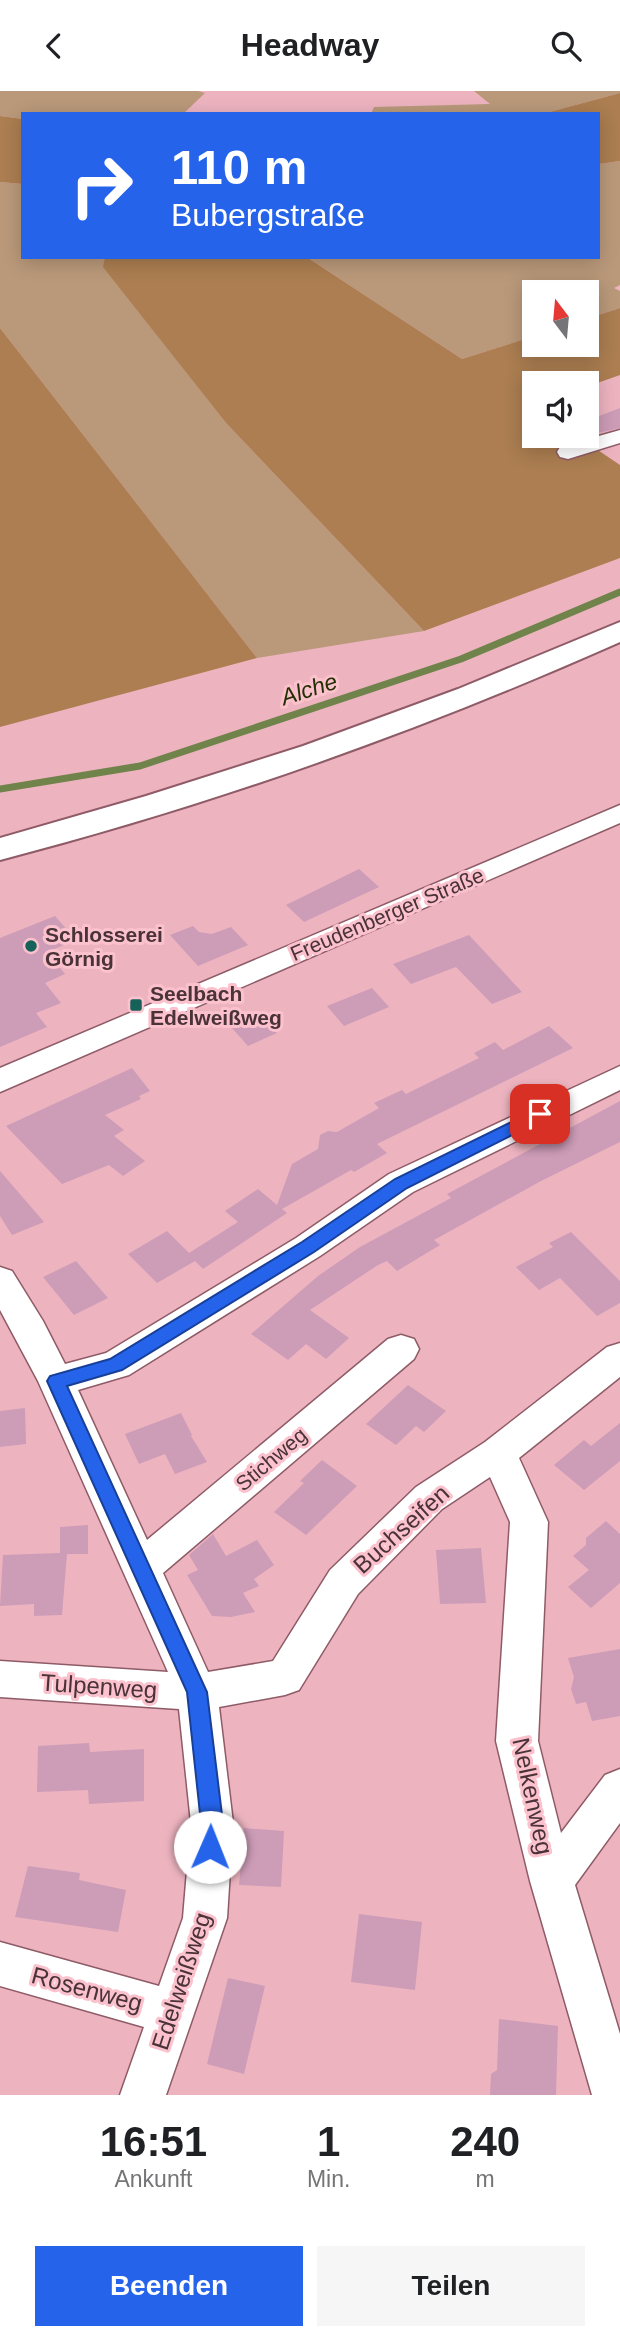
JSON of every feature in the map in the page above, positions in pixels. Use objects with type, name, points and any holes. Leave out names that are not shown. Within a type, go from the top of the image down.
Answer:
[{"type":"main road","points":[[0,849],[110,819],[325,750],[444,706],[620,631]]},
{"type":"main road","points":[[0,873],[165,827],[348,767],[465,722],[620,656]]},
{"type":"street","points":[[568,452],[620,436]]},
{"type":"street","name":"Freudenberger Straße","points":[[0,1081],[620,813]]},
{"type":"street","points":[[56,1381],[116,1365],[308,1247],[401,1183],[620,1077]]},
{"type":"street","name":"Edelweißweg","points":[[0,1280],[31,1331],[56,1381],[197,1692],[212,1823],[205,1918],[143,2095]]},
{"type":"street","name":"Stichweg","points":[[140,1569],[401,1349]]},
{"type":"street","name":"Buchseifen","points":[[197,1692],[285,1677],[344,1582],[429,1497],[498,1453],[620,1357]]},
{"type":"street","name":"Nelkenweg","points":[[498,1453],[529,1522],[517,1741],[552,1881],[615,2095]]},
{"type":"street","name":"Tulpenweg","points":[[0,1679],[197,1692]]},
{"type":"street","points":[[552,1881],[620,1790]]},
{"type":"street","name":"Rosenweg","points":[[0,1964],[173,2013]]},
{"type":"shaded area","points":[[0,91],[205,93],[185,112],[21,112],[21,119],[0,116]]},
{"type":"shaded area","points":[[474,91],[620,91],[549,112],[372,112],[374,107],[490,104]]},
{"type":"shaded area","points":[[620,93],[620,161],[600,164],[600,112],[549,112]]},
{"type":"shaded area","points":[[0,116],[21,119],[21,184],[0,182]]},
{"type":"shaded area","points":[[620,161],[620,285],[614,288],[620,291],[620,308],[599,315],[599,280],[522,280],[522,340],[462,359],[310,259],[600,259],[600,164]]},
{"type":"shaded area","points":[[0,182],[21,184],[21,259],[105,259],[104,267],[226,423],[424,631],[257,658],[0,328]]},
{"type":"shaded area","points":[[105,259],[310,259],[462,359],[522,340],[522,357],[599,357],[599,315],[620,308],[620,375],[599,382],[599,371],[522,371],[522,448],[595,448],[620,465],[620,558],[424,631],[226,423],[103,267]]},
{"type":"shaded area","points":[[0,328],[257,658],[0,727]]},
{"type":"building","points":[[620,408],[620,428],[599,433],[599,416]]},
{"type":"building","points":[[359,869],[379,887],[304,922],[286,905]]},
{"type":"building","points":[[55,916],[76,940],[47,952],[65,974],[45,983],[61,1003],[36,1013],[47,1027],[0,1047],[0,938]]},
{"type":"building","points":[[193,926],[199,932],[212,934],[231,927],[248,945],[198,966],[170,935]]},
{"type":"building","points":[[469,935],[522,992],[492,1004],[456,967],[411,984],[393,964]]},
{"type":"building","points":[[372,988],[389,1007],[344,1026],[327,1006]]},
{"type":"building","points":[[259,1013],[277,1033],[248,1046],[230,1026]]},
{"type":"building","points":[[549,1026],[573,1048],[377,1144],[387,1153],[282,1209],[287,1213],[203,1269],[195,1261],[157,1283],[128,1254],[167,1231],[189,1253],[238,1222],[225,1211],[258,1189],[277,1205],[292,1164],[318,1149],[320,1135],[328,1131],[337,1132],[379,1108],[374,1103],[402,1090],[406,1094],[479,1058],[474,1053],[495,1042],[503,1050]]},
{"type":"building","points":[[132,1068],[150,1091],[139,1096],[141,1099],[105,1115],[124,1130],[114,1136],[145,1161],[123,1176],[109,1165],[62,1184],[6,1126]]},
{"type":"building","points":[[620,1101],[620,1142],[541,1181],[434,1240],[440,1245],[397,1271],[387,1261],[378,1265],[310,1310],[349,1338],[326,1359],[306,1344],[288,1360],[251,1334],[318,1276],[360,1247],[451,1198],[447,1194]]},
{"type":"building","points":[[0,1171],[44,1222],[12,1235],[0,1216]]},
{"type":"building","points":[[571,1232],[620,1281],[620,1303],[597,1316],[560,1278],[539,1290],[516,1267],[553,1247],[549,1243]]},
{"type":"building","points":[[76,1261],[108,1298],[74,1315],[43,1277]]},
{"type":"building","points":[[408,1385],[446,1411],[424,1432],[416,1426],[396,1445],[366,1424]]},
{"type":"building","points":[[25,1408],[26,1444],[0,1447],[0,1411]]},
{"type":"building","points":[[181,1413],[207,1462],[175,1474],[165,1454],[139,1464],[125,1434]]},
{"type":"building","points":[[620,1423],[620,1461],[584,1490],[554,1465],[584,1440],[591,1446]]},
{"type":"building","points":[[322,1460],[357,1486],[306,1535],[274,1512],[304,1483],[300,1481]]},
{"type":"building","points":[[606,1521],[620,1534],[620,1583],[591,1608],[568,1587],[589,1570],[573,1556],[586,1545],[586,1538]]},
{"type":"building","points":[[88,1525],[88,1554],[67,1554],[62,1615],[34,1616],[34,1604],[0,1606],[3,1555],[60,1553],[60,1527]]},
{"type":"building","points":[[213,1534],[226,1556],[257,1540],[274,1565],[254,1579],[259,1586],[243,1593],[255,1612],[231,1617],[212,1616],[187,1575],[198,1570],[189,1555]]},
{"type":"building","points":[[481,1548],[486,1603],[440,1604],[436,1550]]},
{"type":"building","points":[[620,1649],[620,1716],[592,1721],[586,1702],[576,1704],[571,1689],[574,1677],[568,1658]]},
{"type":"building","points":[[89,1743],[90,1752],[144,1749],[144,1801],[89,1804],[88,1790],[37,1792],[38,1746]]},
{"type":"building","points":[[244,1828],[284,1831],[281,1887],[239,1885]]},
{"type":"building","points":[[28,1866],[80,1873],[79,1880],[126,1890],[118,1932],[15,1917]]},
{"type":"building","points":[[359,1914],[422,1922],[415,1990],[351,1982]]},
{"type":"building","points":[[228,1978],[265,1986],[244,2074],[207,2064]]},
{"type":"building","points":[[499,2019],[558,2026],[556,2095],[490,2095],[491,2074],[497,2070]]},
{"type":"waterway","name":"Alche","points":[[0,789],[140,766],[461,659],[620,592]]},
{"type":"place","name":"Schlosserei Görnig","points":[[31,946]]},
{"type":"place","name":"Seelbach Edelweißweg","points":[[136,1005]]},
{"type":"route","points":[[210,1847],[212,1823],[197,1692],[56,1381],[116,1365],[308,1247],[401,1183],[540,1114]]}]
